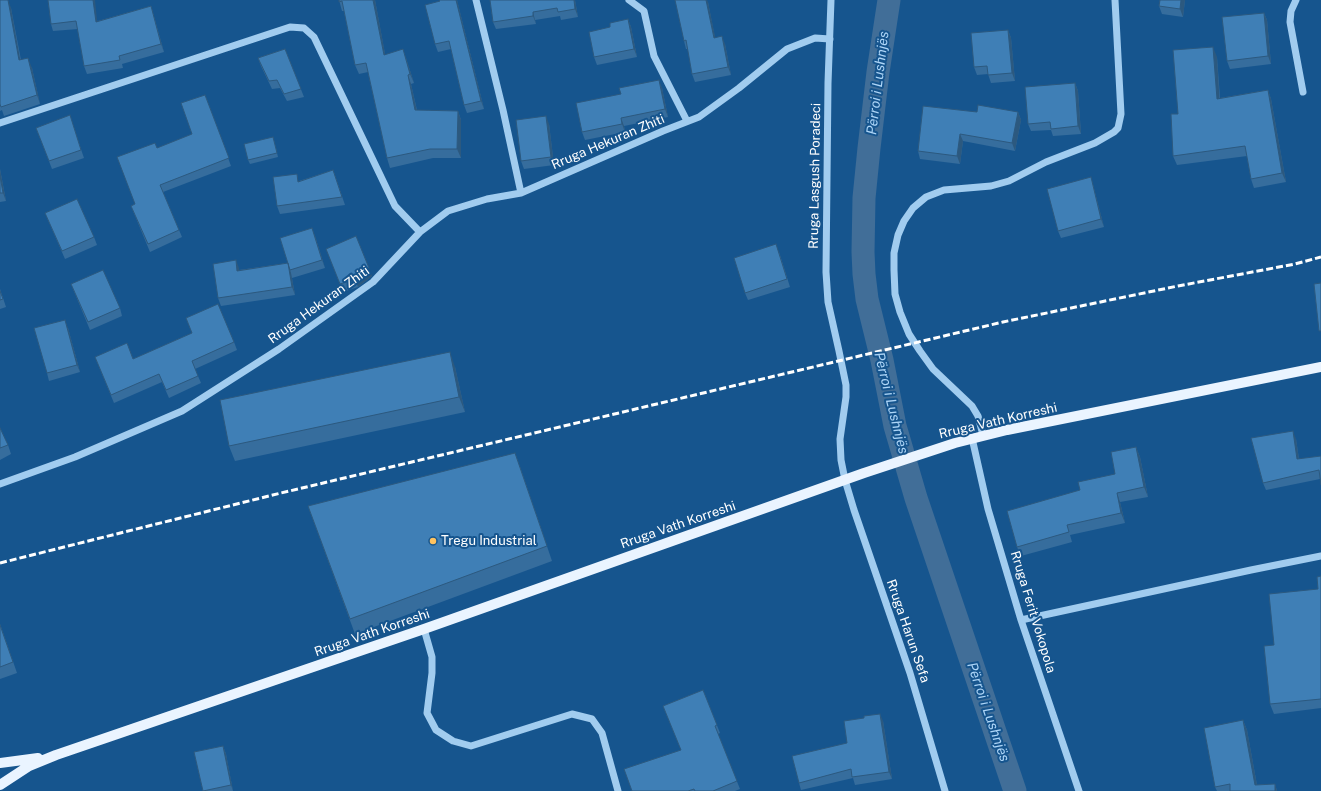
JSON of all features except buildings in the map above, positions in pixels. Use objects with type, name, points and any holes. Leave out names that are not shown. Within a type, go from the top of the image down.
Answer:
[{"type":"main road","name":"Rruga Vath Korreshi","points":[[0,785],[21,770],[56,755],[424,629],[864,473],[955,443],[983,435],[1321,367]]},
{"type":"main road","name":"Rruga Vath Korreshi","points":[[0,763],[56,755]]},
{"type":"street","points":[[476,0],[504,110],[521,193]]},
{"type":"street","points":[[629,0],[644,11],[654,56],[687,121]]},
{"type":"street","name":"Rruga Lasgush Poradeci","points":[[831,0],[826,272],[828,302],[840,351],[846,385],[840,449],[845,480]]},
{"type":"street","points":[[983,435],[978,416],[972,406],[933,369],[909,334],[900,312],[895,294],[894,253],[898,235],[904,221],[913,208],[926,197],[944,190],[991,186],[1009,181],[1046,162],[1095,143],[1118,128],[1121,114],[1115,0]]},
{"type":"street","points":[[1296,0],[1291,11],[1290,22],[1303,92]]},
{"type":"street","points":[[0,123],[290,27],[304,28],[314,37],[395,206],[420,232]]},
{"type":"street","name":"Rruga Hekuran Zhiti","points":[[0,484],[75,458],[182,412],[279,349],[373,282],[420,232],[448,212],[487,199],[521,193],[699,117],[739,88],[786,50],[815,38],[830,39]]},
{"type":"street","name":"Rruga Ferit Vokopola","points":[[972,438],[988,509],[1021,620],[1079,791]]},
{"type":"street","name":"Rruga Harun Sefa","points":[[845,480],[858,524],[910,673],[945,791]]},
{"type":"street","points":[[1021,620],[1321,556]]},
{"type":"street","points":[[424,629],[432,657],[432,673],[427,713],[436,730],[453,741],[471,746],[572,714],[592,719],[602,733],[618,791]]},
{"type":"waterway","name":"Përroi i Lushnjës","points":[[889,0],[878,72],[864,198],[863,252],[867,299],[882,360],[895,426],[916,498],[1015,791]]},
{"type":"railway","points":[[0,563],[281,493],[1003,322],[1178,286],[1295,264],[1321,257]]},
{"type":"place","name":"Tregu Industrial","points":[[433,541]]}]
